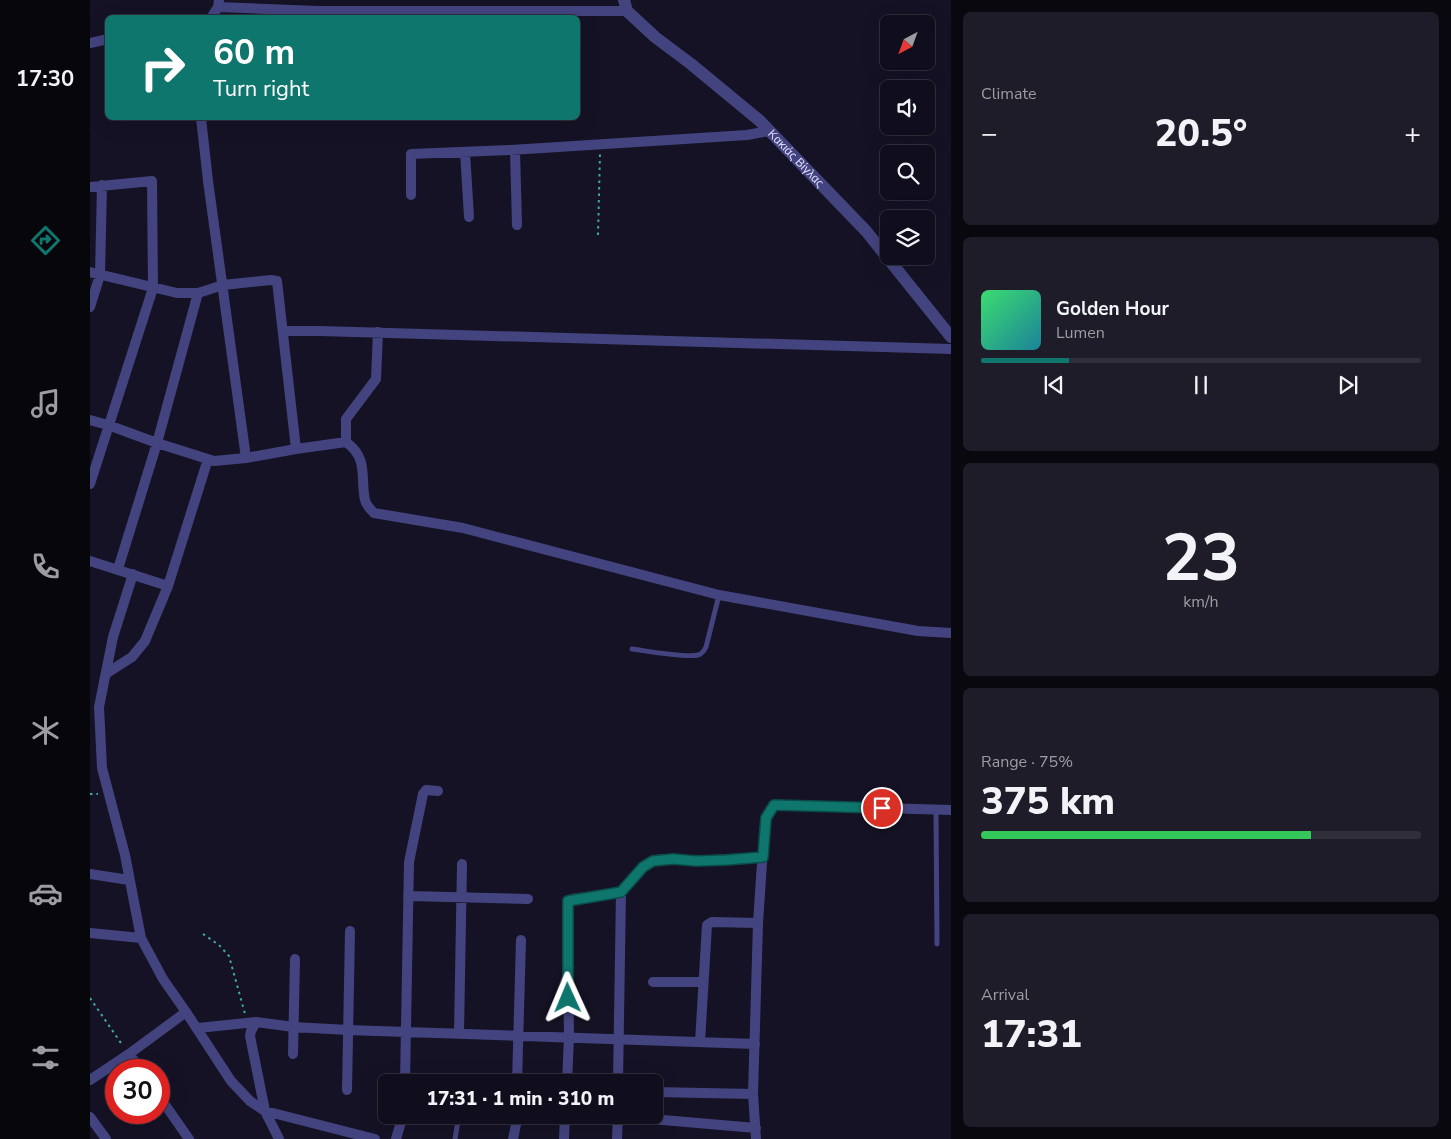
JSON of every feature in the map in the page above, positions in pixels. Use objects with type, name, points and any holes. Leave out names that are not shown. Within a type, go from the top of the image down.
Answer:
[{"type":"street","points":[[218,4],[327,11],[625,6]]},
{"type":"street","name":"Κακιάς Βίγλας","points":[[625,6],[655,37],[691,64],[769,131],[866,230],[951,337]]},
{"type":"street","points":[[90,43],[105,40]]},
{"type":"street","points":[[202,120],[246,458]]},
{"type":"street","points":[[411,195],[411,154],[515,150],[747,135],[769,131]]},
{"type":"street","points":[[515,150],[517,225]]},
{"type":"street","points":[[465,152],[469,217]]},
{"type":"street","points":[[90,187],[152,181],[153,288],[90,484]]},
{"type":"street","points":[[90,307],[95,274],[102,185]]},
{"type":"street","points":[[95,274],[177,293],[198,293],[223,284],[278,281],[296,449]]},
{"type":"street","points":[[118,569],[157,444],[198,293]]},
{"type":"street","points":[[284,332],[378,332],[951,350]]},
{"type":"street","points":[[346,442],[346,419],[376,379],[378,332]]},
{"type":"street","points":[[90,420],[157,444],[214,461],[246,458],[346,442],[353,448],[363,465],[365,502],[374,513],[464,528],[720,594],[918,631],[951,633]]},
{"type":"street","points":[[107,673],[132,657],[145,641],[168,586],[208,459]]},
{"type":"street","points":[[90,560],[168,586]]},
{"type":"street","points":[[133,574],[112,637],[107,673],[99,707],[102,768],[125,855],[141,938],[163,979],[198,1028],[231,1081],[250,1101],[265,1111],[374,1139]]},
{"type":"street","points":[[405,1074],[409,862],[423,794],[426,790],[438,791]]},
{"type":"street","points":[[756,1139],[754,1044],[758,923],[766,818],[774,805],[951,810]]},
{"type":"street","points":[[567,1074],[569,1037],[567,902],[572,899],[621,892],[643,867],[653,861],[666,859],[719,860],[763,857]]},
{"type":"street","points":[[459,1033],[462,864]]},
{"type":"street","points":[[90,874],[129,880]]},
{"type":"street","points":[[618,1074],[621,892]]},
{"type":"street","points":[[408,896],[528,899]]},
{"type":"street","points":[[700,1042],[708,925],[712,922],[758,923]]},
{"type":"street","points":[[347,1090],[350,931]]},
{"type":"street","points":[[90,934],[141,938]]},
{"type":"street","points":[[517,1074],[521,940]]},
{"type":"street","points":[[293,1054],[295,959]]},
{"type":"street","points":[[654,982],[703,982]]},
{"type":"street","points":[[90,1080],[186,1012]]},
{"type":"street","points":[[198,1028],[252,1023],[348,1030],[517,1034],[754,1044]]},
{"type":"street","points":[[252,1023],[250,1036],[265,1111],[279,1139]]},
{"type":"street","points":[[129,1054],[132,1059]]},
{"type":"street","points":[[663,1092],[754,1094]]},
{"type":"street","points":[[170,1112],[189,1139]]},
{"type":"street","points":[[90,1117],[106,1139]]},
{"type":"street","points":[[663,1120],[756,1128]]},
{"type":"street","points":[[396,1139],[400,1124]]},
{"type":"street","points":[[513,1139],[516,1124]]},
{"type":"street","points":[[564,1139],[565,1124]]},
{"type":"street","points":[[617,1139],[618,1124]]},
{"type":"lane","points":[[632,649],[687,655],[699,655],[704,652],[720,594]]},
{"type":"lane","points":[[936,810],[937,944]]},
{"type":"lane","points":[[456,1139],[458,1124]]},
{"type":"path","points":[[598,235],[601,144]]},
{"type":"path","points":[[202,934],[229,956],[252,1023]]},
{"type":"path","points":[[90,998],[129,1054]]},
{"type":"route","points":[[568,998],[568,901],[621,892],[643,867],[660,859],[696,861],[763,857],[766,818],[774,805],[882,808]]}]
